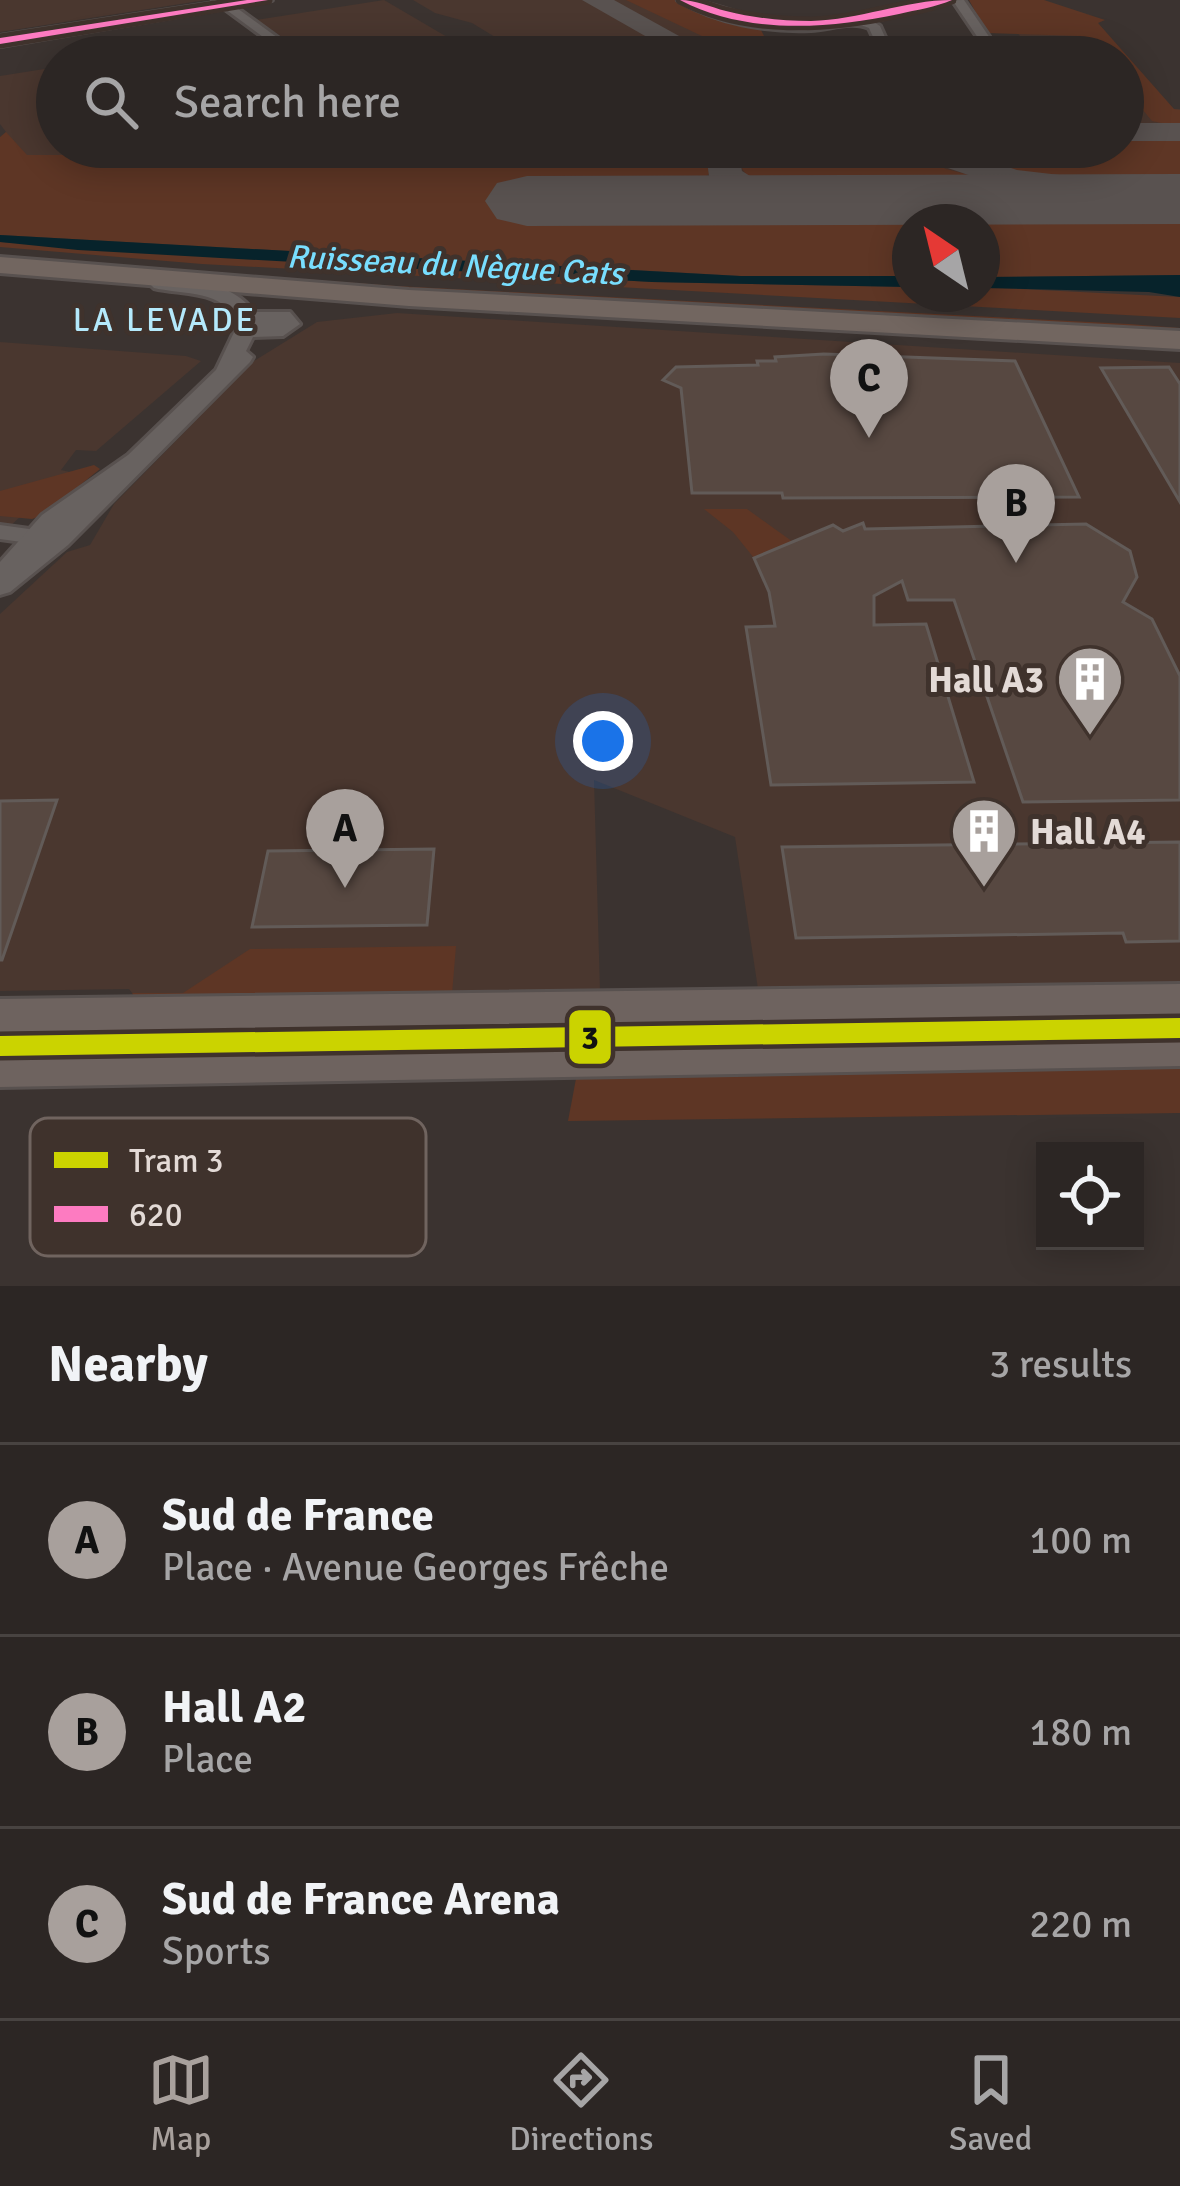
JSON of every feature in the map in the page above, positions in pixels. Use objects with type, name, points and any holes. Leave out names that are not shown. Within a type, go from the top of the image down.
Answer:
[{"type":"highway","points":[[0,253],[404,284],[1180,326]]},
{"type":"highway","points":[[0,265],[490,303],[1180,340]]},
{"type":"main road","points":[[0,39],[264,0]]},
{"type":"main road","points":[[0,1020],[1180,1004]]},
{"type":"main road","points":[[0,1065],[1180,1045]]},
{"type":"street","points":[[684,0],[726,19],[766,28],[805,29],[948,0]]},
{"type":"street","points":[[958,0],[983,36]]},
{"type":"street","points":[[228,2],[271,36]]},
{"type":"street","points":[[859,19],[874,26],[879,36]]},
{"type":"street","points":[[0,582],[137,460],[226,368],[282,330],[257,332],[241,305],[226,296],[132,277]]},
{"type":"street","points":[[226,368],[250,322]]},
{"type":"street","points":[[0,523],[46,538]]},
{"type":"street","points":[[0,532],[46,538]]},
{"type":"shaded area","points":[[0,0],[206,0],[0,32]]},
{"type":"shaded area","points":[[384,0],[445,36],[281,36],[256,20]]},
{"type":"shaded area","points":[[413,0],[669,0],[746,36],[493,36],[472,23],[435,13]]},
{"type":"shaded area","points":[[626,0],[678,0],[727,22],[761,30],[764,36],[702,36]]},
{"type":"shaded area","points":[[969,0],[1044,0],[1105,20],[1098,23],[1109,36],[1081,36],[987,33]]},
{"type":"shaded area","points":[[1010,22],[1097,22],[1109,36],[1020,36]]},
{"type":"shaded area","points":[[36,70],[36,168],[1144,168],[1144,77],[1171,109],[1180,109],[1180,263],[1000,226],[1000,204],[892,204],[892,223],[0,232],[0,139],[6,132],[0,124],[0,76]]},
{"type":"shaded area","points":[[1144,75],[1180,110],[1180,127],[1152,121],[1144,111]]},
{"type":"shaded area","points":[[6,132],[27,155],[36,155],[36,168],[709,168],[709,174],[692,183],[648,191],[529,190],[527,212],[892,211],[892,276],[741,276],[0,235],[0,137]]},
{"type":"shaded area","points":[[1144,137],[1180,137],[1180,188],[1056,180],[1000,168],[1144,168]]},
{"type":"shaded area","points":[[743,168],[944,168],[1027,189],[780,189],[746,174]]},
{"type":"shaded area","points":[[1000,211],[1180,211],[1180,275],[1000,277]]},
{"type":"shaded area","points":[[0,242],[652,282],[892,287],[892,302],[202,264],[0,247]]},
{"type":"shaded area","points":[[0,257],[396,286],[1129,324],[1180,328],[1180,335],[594,304],[0,261]]},
{"type":"shaded area","points":[[1000,288],[1180,297],[1180,318],[1000,308]]},
{"type":"shaded area","points":[[397,313],[1180,363],[1180,983],[758,989],[735,837],[594,780],[600,991],[136,998],[129,989],[0,991],[0,614],[67,552],[90,545],[114,504],[254,361],[317,322]]},
{"type":"shaded area","points":[[0,342],[201,361],[96,451],[76,450],[61,470],[70,472],[0,535]]},
{"type":"shaded area","points":[[94,465],[100,469],[43,515],[32,519],[0,516],[0,491]]},
{"type":"shaded area","points":[[704,509],[747,509],[793,542],[754,558],[733,532]]},
{"type":"shaded area","points":[[456,946],[452,994],[136,998],[132,993],[183,993],[250,949]]},
{"type":"shaded area","points":[[1180,1055],[1180,1113],[568,1121],[579,1063]]},
{"type":"water","name":"Ruisseau du Nègue Cats","points":[[0,235],[740,276],[892,276],[892,287],[652,282],[0,242]]},
{"type":"water","points":[[1180,275],[1180,297],[1000,288],[1000,277]]},
{"type":"building","points":[[824,354],[1015,361],[1079,497],[783,498],[782,493],[692,493],[681,388],[663,380],[676,367],[758,365],[757,361],[776,361],[775,357]]},
{"type":"building","points":[[1169,367],[1180,384],[1180,502],[1101,368]]},
{"type":"building","points":[[863,523],[865,529],[1086,524],[1130,551],[1137,577],[1123,602],[1152,619],[1180,676],[1180,800],[1023,802],[954,600],[908,600],[902,581],[874,596],[874,625],[926,624],[974,782],[771,785],[746,627],[775,626],[769,592],[754,558],[833,525],[843,531]]},
{"type":"building","points":[[57,800],[2,960],[0,960],[0,801]]},
{"type":"building","name":"Hall A4","points":[[1180,842],[1180,941],[1126,942],[1123,933],[796,938],[782,847]]},
{"type":"building","points":[[434,849],[427,925],[252,927],[268,851]]},
{"type":"taxiway","points":[[595,0],[663,36]]},
{"type":"taxiway","points":[[1144,132],[1180,132]]},
{"type":"taxiway","points":[[725,168],[726,176],[741,185],[851,200]]},
{"type":"taxiway","points":[[978,168],[1012,180],[1180,199]]},
{"type":"runway","points":[[527,201],[1180,199]]},
{"type":"tram line","name":"3","points":[[0,1046],[1180,1028]]},
{"type":"transit line","name":"620","points":[[0,41],[264,0]]},
{"type":"transit line","name":"620","points":[[684,0],[753,20],[785,23],[847,20],[948,0]]},
{"type":"place","name":"Sud de France Arena","points":[[869,438]]},
{"type":"place","name":"Hall A2","points":[[1016,563]]},
{"type":"place","name":"Hall A3","points":[[1090,738]]},
{"type":"place","name":"Sud de France","points":[[345,888]]},
{"type":"place","name":"Hall A4","points":[[984,890]]},
{"type":"district","name":"LA LEVADE","points":[[165,319]]}]
